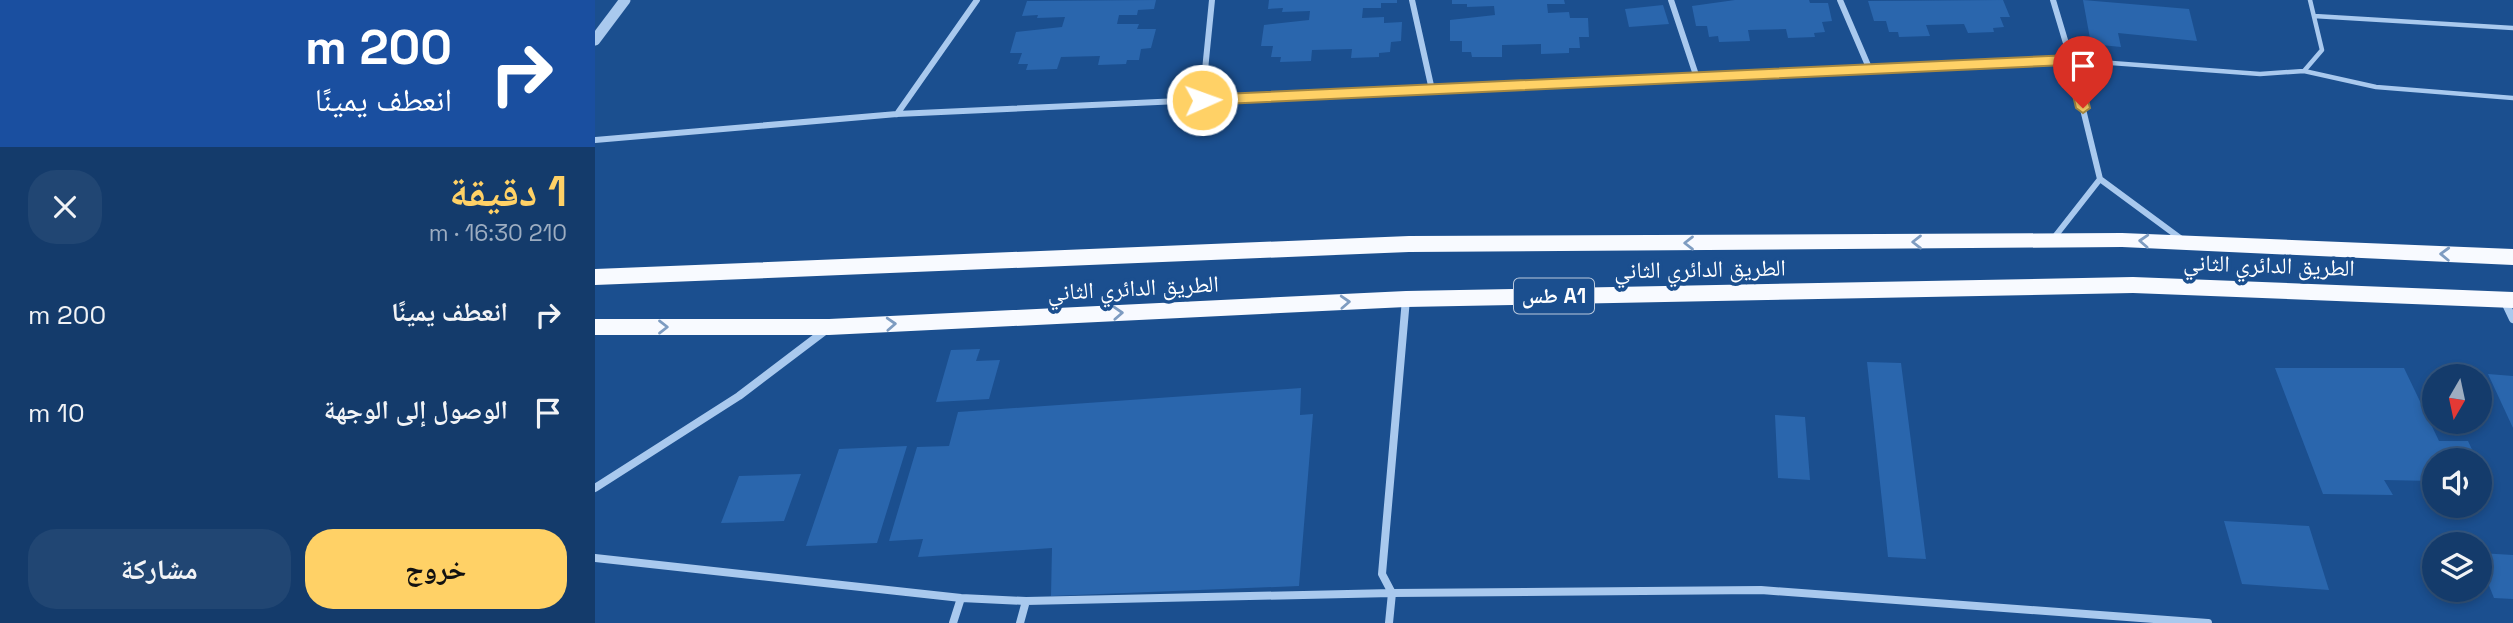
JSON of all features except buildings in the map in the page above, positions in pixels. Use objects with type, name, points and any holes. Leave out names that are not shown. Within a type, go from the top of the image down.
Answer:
[{"type":"highway","name":"الطريق الدائري الثاني","points":[[595,277],[1409,244],[2052,241],[2187,243],[2513,257]]},
{"type":"highway","name":"الطريق الدائري الثاني","points":[[595,327],[829,327],[1406,299],[2133,285],[2508,299]]},
{"type":"street","points":[[595,40],[625,0]]},
{"type":"street","points":[[898,114],[977,0]]},
{"type":"street","points":[[1202,100],[1212,0]]},
{"type":"street","points":[[1412,0],[1432,90]]},
{"type":"street","points":[[1671,0],[1696,78]]},
{"type":"street","points":[[1840,0],[1870,70]]},
{"type":"street","points":[[2053,0],[2071,60],[2100,179],[2187,243]]},
{"type":"street","points":[[595,140],[898,114],[2071,60]]},
{"type":"street","points":[[2052,241],[2100,179]]},
{"type":"street","points":[[1389,623],[1392,593],[1382,574],[1406,299]]},
{"type":"street","points":[[2508,299],[2513,318]]},
{"type":"street","points":[[595,488],[739,396],[829,327]]},
{"type":"street","points":[[595,558],[961,598],[1026,601],[1392,593],[1761,590],[2208,623]]},
{"type":"street","points":[[953,623],[961,598]]},
{"type":"street","points":[[1020,623],[1026,601]]},
{"type":"lane","points":[[2304,71],[2322,50],[2310,0]]},
{"type":"lane","points":[[2314,16],[2513,28]]},
{"type":"lane","points":[[2071,60],[2260,74],[2304,71],[2376,87],[2513,98]]},
{"type":"route","points":[[1202,100],[2071,60],[2083,108]]}]
